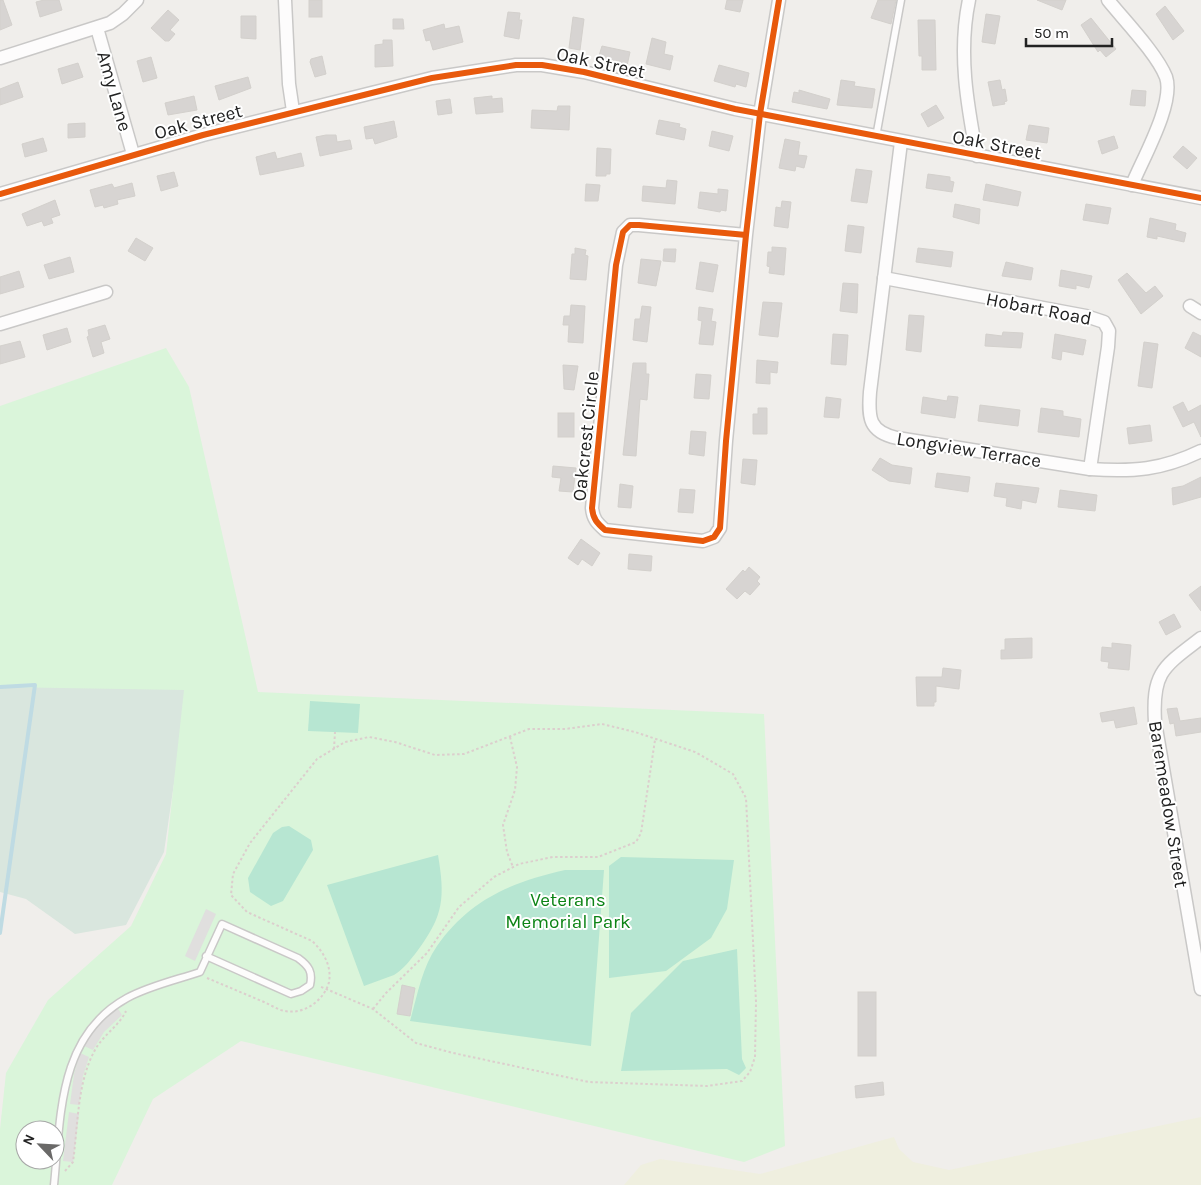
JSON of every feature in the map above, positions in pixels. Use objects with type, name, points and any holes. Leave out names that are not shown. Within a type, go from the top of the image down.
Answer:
[{"type":"street","points":[[0,58],[110,23],[123,14],[137,0]]},
{"type":"street","points":[[285,0],[289,84],[293,111]]},
{"type":"street","name":"Oakcrest Circle","points":[[746,235],[639,225],[630,225],[622,232],[616,266],[592,508],[597,524],[605,530],[703,541],[714,537],[720,528],[726,441],[746,235],[760,114],[779,0]]},
{"type":"street","points":[[969,0],[964,25],[964,63],[977,156]]},
{"type":"street","points":[[1108,0],[1151,54],[1166,77],[1168,95],[1132,185]]},
{"type":"street","name":"Amy Lane","points":[[97,28],[133,154]]},
{"type":"street","name":"Oak Street","points":[[0,194],[133,154],[293,111],[454,73],[516,65],[542,65],[584,72],[760,114],[1201,198]]},
{"type":"street","name":"Longview Terrace","points":[[901,142],[868,408],[875,428],[884,435],[898,438],[1090,469],[1143,471],[1165,466],[1201,451]]},
{"type":"street","name":"Hobart Road","points":[[884,278],[1098,318],[1104,322],[1109,331],[1108,347],[1090,469]]},
{"type":"street","points":[[0,324],[106,292]]},
{"type":"street","name":"Baremeadow Street","points":[[1201,638],[1162,671],[1155,687],[1154,700],[1155,722],[1201,989]]},
{"type":"lane","points":[[876,137],[901,0]]},
{"type":"lane","points":[[54,1185],[70,1066],[83,1037],[103,1014],[129,996],[200,972],[206,956],[222,924],[298,958],[308,965],[312,976],[310,985],[301,991],[291,994],[206,956]]},
{"type":"path","points":[[206,977],[286,1012],[313,1005],[324,996],[327,990],[329,972],[321,949],[312,941],[247,912],[231,895],[233,874],[250,844],[317,759],[345,742],[369,737],[395,742],[435,755],[464,754],[529,729],[565,729],[602,724],[695,752],[733,774],[746,798],[756,1002],[755,1057],[750,1072],[742,1081],[707,1086],[589,1082],[416,1043],[374,1009],[327,990]]},
{"type":"path","points":[[334,749],[335,732]]},
{"type":"path","points":[[510,737],[517,767],[515,790],[503,825],[507,852],[513,867]]},
{"type":"path","points":[[374,1009],[386,993],[427,953],[459,907],[494,877],[513,867],[553,857],[598,857],[636,842],[641,833],[655,739]]},
{"type":"path","points":[[63,1173],[73,1162],[87,1066],[103,1036],[123,1018],[127,1007]]},
{"type":"green space","name":"Veterans Memorial Park","points":[[166,348],[189,387],[258,692],[764,714],[785,1146],[744,1162],[241,1041],[153,1099],[112,1185],[0,1185],[0,1129],[6,1073],[48,1000],[131,926],[166,854],[184,690],[0,687],[0,406]]},
{"type":"green space","points":[[310,701],[360,704],[358,733],[308,731]]},
{"type":"green space","points":[[289,826],[311,840],[313,850],[283,901],[271,906],[250,892],[248,878],[273,833],[282,827]]},
{"type":"green space","points":[[438,855],[442,894],[438,916],[427,938],[401,970],[394,975],[364,986],[327,885]]},
{"type":"green space","points":[[621,857],[734,860],[727,909],[711,938],[666,971],[609,978],[609,866]]},
{"type":"green space","points":[[565,870],[604,870],[591,1046],[410,1021],[427,963],[437,946],[463,916],[478,904],[510,887],[527,880]]},
{"type":"green space","points":[[737,949],[742,1059],[746,1068],[739,1075],[727,1069],[621,1071],[631,1013],[683,961]]},
{"type":"green space","points":[[1201,1117],[1201,1185],[624,1185],[641,1165],[660,1159],[760,1174],[894,1137],[899,1149],[913,1162],[949,1170]]},
{"type":"shaded area","points":[[0,479],[21,481],[187,694],[164,852],[126,925],[75,934],[26,899],[0,892]]},
{"type":"shaded area","points":[[206,909],[216,914],[195,961],[185,956]]},
{"type":"shaded area","points":[[117,1007],[122,1015],[104,1032],[93,1050],[84,1046],[96,1027]]},
{"type":"shaded area","points":[[80,1053],[89,1057],[83,1076],[79,1105],[70,1104],[74,1074]]},
{"type":"shaded area","points":[[69,1112],[79,1114],[73,1162],[65,1161]]},
{"type":"building","points":[[0,0],[3,0],[12,25],[0,30]]},
{"type":"building","points":[[59,0],[62,10],[40,17],[36,2]]},
{"type":"building","points":[[309,0],[322,0],[322,17],[309,17]]},
{"type":"building","points":[[727,0],[743,0],[740,12],[725,9]]},
{"type":"building","points":[[878,0],[896,0],[891,24],[871,18]]},
{"type":"building","points":[[1037,0],[1066,0],[1062,10]]},
{"type":"building","points":[[1165,6],[1184,31],[1173,40],[1156,14]]},
{"type":"building","points":[[168,10],[179,20],[170,30],[175,34],[169,41],[165,41],[151,28]]},
{"type":"building","points":[[508,12],[520,13],[519,20],[522,20],[519,39],[504,36]]},
{"type":"building","points":[[986,14],[1000,16],[995,44],[982,42]]},
{"type":"building","points":[[241,16],[256,16],[256,39],[241,38]]},
{"type":"building","points":[[573,17],[584,19],[580,50],[569,48]]},
{"type":"building","points":[[1091,18],[1116,49],[1106,57],[1100,50],[1098,52],[1081,25]]},
{"type":"building","points":[[393,19],[403,19],[404,29],[393,29]]},
{"type":"building","points":[[918,20],[935,20],[936,70],[922,70],[922,56],[919,56]]},
{"type":"building","points":[[444,24],[445,29],[459,26],[463,42],[433,50],[430,40],[426,41],[423,30]]},
{"type":"building","points":[[652,38],[666,42],[664,54],[673,56],[670,70],[646,64]]},
{"type":"building","points":[[383,40],[392,40],[393,66],[375,67],[375,45],[383,44]]},
{"type":"building","points":[[602,46],[630,52],[627,66],[598,59]]},
{"type":"building","points":[[322,56],[326,74],[315,77],[310,62],[311,59]]},
{"type":"building","points":[[151,57],[157,78],[143,82],[137,61]]},
{"type":"building","points":[[78,63],[83,77],[62,84],[58,69]]},
{"type":"building","points":[[719,65],[749,73],[746,87],[736,84],[735,87],[714,81]]},
{"type":"building","points":[[248,77],[251,88],[219,100],[215,86]]},
{"type":"building","points":[[841,80],[855,82],[854,86],[875,89],[872,108],[837,105]]},
{"type":"building","points":[[1000,80],[1002,90],[1005,89],[1007,101],[1004,102],[1005,104],[993,106],[988,82]]},
{"type":"building","points":[[18,82],[23,97],[0,105],[0,89]]},
{"type":"building","points":[[799,90],[830,99],[827,109],[792,102],[794,92],[799,93]]},
{"type":"building","points":[[1132,90],[1146,91],[1145,106],[1130,105]]},
{"type":"building","points":[[194,96],[197,110],[168,115],[165,103]]},
{"type":"building","points":[[492,96],[492,99],[502,98],[503,112],[476,114],[474,98]]},
{"type":"building","points":[[450,99],[452,113],[438,115],[436,101]]},
{"type":"building","points":[[936,105],[944,118],[928,127],[921,114]]},
{"type":"building","points":[[558,106],[570,106],[569,130],[531,128],[532,110],[557,111]]},
{"type":"building","points":[[659,120],[680,124],[679,127],[686,129],[684,140],[656,134]]},
{"type":"building","points":[[394,121],[397,137],[375,144],[373,138],[366,139],[364,127]]},
{"type":"building","points":[[85,123],[85,137],[68,138],[68,124]]},
{"type":"building","points":[[1029,125],[1049,128],[1047,143],[1026,140]]},
{"type":"building","points":[[712,131],[733,136],[729,151],[709,146]]},
{"type":"building","points":[[336,135],[337,142],[350,140],[352,149],[320,156],[316,137]]},
{"type":"building","points":[[1114,136],[1118,148],[1102,154],[1098,141]]},
{"type":"building","points":[[43,138],[47,151],[25,157],[22,144]]},
{"type":"building","points":[[785,139],[800,142],[798,155],[807,156],[804,168],[796,166],[795,171],[779,168]]},
{"type":"building","points":[[1183,146],[1197,158],[1187,169],[1173,157]]},
{"type":"building","points":[[597,148],[611,149],[610,174],[606,174],[606,176],[596,176]]},
{"type":"building","points":[[275,152],[277,159],[301,153],[304,166],[260,175],[256,157]]},
{"type":"building","points":[[856,169],[872,171],[867,203],[851,201]]},
{"type":"building","points":[[174,172],[178,186],[161,191],[157,176]]},
{"type":"building","points":[[928,174],[950,177],[950,181],[954,182],[952,192],[926,188]]},
{"type":"building","points":[[667,180],[677,181],[675,204],[642,201],[643,186],[666,188]]},
{"type":"building","points":[[132,183],[135,196],[117,200],[118,204],[104,208],[103,205],[95,207],[90,190],[112,184],[114,188]]},
{"type":"building","points":[[586,184],[600,185],[598,201],[585,201]]},
{"type":"building","points":[[986,184],[1021,192],[1018,206],[983,200]]},
{"type":"building","points":[[718,189],[728,190],[726,211],[721,210],[720,212],[698,208],[700,192],[718,194]]},
{"type":"building","points":[[55,200],[60,215],[51,218],[53,223],[44,226],[42,221],[27,226],[22,214]]},
{"type":"building","points":[[782,201],[791,202],[788,228],[774,226],[776,207],[781,208]]},
{"type":"building","points":[[955,204],[980,209],[979,224],[953,217]]},
{"type":"building","points":[[1086,204],[1111,208],[1108,224],[1083,220]]},
{"type":"building","points":[[1150,218],[1176,224],[1175,230],[1186,233],[1184,242],[1157,236],[1157,239],[1147,237]]},
{"type":"building","points":[[848,225],[864,227],[861,253],[845,251]]},
{"type":"building","points":[[136,238],[153,248],[145,261],[128,251]]},
{"type":"building","points":[[772,247],[786,248],[784,275],[769,273],[770,267],[767,266],[768,252],[772,252]]},
{"type":"building","points":[[575,248],[586,250],[585,255],[588,256],[586,280],[570,279],[572,254],[575,254]]},
{"type":"building","points":[[918,248],[953,252],[951,267],[916,262]]},
{"type":"building","points":[[664,249],[676,249],[675,262],[663,261]]},
{"type":"building","points":[[70,257],[74,272],[49,279],[44,265]]},
{"type":"building","points":[[641,259],[661,261],[656,286],[638,283]]},
{"type":"building","points":[[700,262],[718,265],[713,292],[696,289]]},
{"type":"building","points":[[1006,262],[1033,268],[1031,280],[1002,276]]},
{"type":"building","points":[[1061,270],[1092,276],[1089,288],[1076,285],[1076,289],[1059,286]]},
{"type":"building","points":[[19,271],[24,287],[0,294],[0,277]]},
{"type":"building","points":[[1127,273],[1146,293],[1155,286],[1163,296],[1141,314],[1118,280]]},
{"type":"building","points":[[843,283],[858,284],[857,313],[840,311]]},
{"type":"building","points":[[763,302],[782,303],[778,337],[759,335]]},
{"type":"building","points":[[571,305],[585,306],[583,343],[568,342],[569,325],[563,325],[564,316],[570,316]]},
{"type":"building","points":[[642,306],[651,307],[647,342],[633,340],[635,319],[640,319]]},
{"type":"building","points":[[699,307],[713,309],[711,321],[716,322],[713,345],[699,344],[702,321],[698,320]]},
{"type":"building","points":[[909,315],[924,316],[921,352],[906,350]]},
{"type":"building","points":[[105,325],[110,339],[101,342],[104,353],[93,357],[87,337],[89,336],[88,330]]},
{"type":"building","points":[[67,328],[71,342],[47,350],[43,335]]},
{"type":"building","points":[[1003,332],[1023,333],[1021,348],[985,346],[986,334],[1002,336]]},
{"type":"building","points":[[1193,332],[1201,336],[1201,357],[1185,348]]},
{"type":"building","points":[[833,334],[848,335],[846,365],[831,364]]},
{"type":"building","points":[[1055,334],[1086,340],[1083,355],[1062,351],[1061,360],[1052,358]]},
{"type":"building","points":[[20,341],[25,357],[0,364],[0,346]]},
{"type":"building","points":[[1144,342],[1158,344],[1152,388],[1138,386]]},
{"type":"building","points":[[757,360],[778,362],[777,373],[770,372],[770,384],[756,383]]},
{"type":"building","points":[[633,363],[646,363],[646,374],[649,374],[647,400],[640,399],[636,456],[623,455]]},
{"type":"building","points":[[563,365],[578,366],[574,390],[564,389]]},
{"type":"building","points":[[696,374],[711,375],[709,399],[694,398]]},
{"type":"building","points":[[948,396],[958,397],[955,418],[921,413],[923,397],[947,401]]},
{"type":"building","points":[[826,397],[841,399],[839,418],[824,417]]},
{"type":"building","points":[[1183,402],[1188,412],[1201,405],[1201,437],[1194,422],[1183,427],[1173,407]]},
{"type":"building","points":[[980,405],[1020,410],[1018,426],[978,421]]},
{"type":"building","points":[[758,408],[767,408],[767,434],[753,434],[753,414],[758,414]]},
{"type":"building","points":[[1041,408],[1063,411],[1063,416],[1081,419],[1079,437],[1038,432]]},
{"type":"building","points":[[558,413],[574,413],[574,437],[558,437]]},
{"type":"building","points":[[1150,425],[1152,441],[1129,444],[1127,428]]},
{"type":"building","points":[[691,431],[706,432],[704,456],[689,454]]},
{"type":"building","points":[[880,458],[892,465],[912,468],[910,484],[889,481],[872,470]]},
{"type":"building","points":[[743,459],[757,460],[755,485],[741,483]]},
{"type":"building","points":[[553,466],[576,468],[573,492],[559,491],[561,478],[552,477]]},
{"type":"building","points":[[937,473],[970,477],[968,492],[935,487]]},
{"type":"building","points":[[1201,477],[1201,497],[1173,505],[1172,488],[1183,486]]},
{"type":"building","points":[[996,483],[1039,488],[1036,503],[1022,500],[1021,509],[1006,506],[1007,498],[994,496]]},
{"type":"building","points":[[620,484],[633,486],[631,508],[618,507]]},
{"type":"building","points":[[680,489],[695,490],[693,513],[678,512]]},
{"type":"building","points":[[1060,490],[1097,495],[1095,511],[1058,507]]},
{"type":"building","points":[[581,539],[600,553],[592,566],[582,559],[578,565],[568,558]]},
{"type":"building","points":[[629,554],[652,556],[651,571],[628,569]]},
{"type":"building","points":[[749,567],[760,577],[757,581],[760,584],[750,595],[745,591],[737,599],[726,589],[743,570],[745,572]]},
{"type":"building","points":[[1201,586],[1201,611],[1189,595]]},
{"type":"building","points":[[1174,614],[1181,627],[1166,635],[1159,622]]},
{"type":"building","points":[[1032,638],[1032,658],[1001,659],[1001,650],[1005,650],[1005,639]]},
{"type":"building","points":[[1112,643],[1131,645],[1129,670],[1108,668],[1109,662],[1101,661],[1102,647],[1112,648]]},
{"type":"building","points":[[943,668],[961,670],[959,689],[936,686],[936,702],[934,702],[934,706],[917,706],[916,677],[942,677]]},
{"type":"building","points":[[1134,707],[1137,724],[1116,728],[1114,720],[1102,722],[1100,713]]},
{"type":"building","points":[[1177,708],[1180,721],[1201,718],[1201,732],[1176,736],[1174,723],[1170,724],[1167,709]]},
{"type":"building","points":[[402,985],[415,988],[410,1016],[397,1014]]},
{"type":"building","points":[[858,992],[876,992],[876,1056],[858,1056]]},
{"type":"building","points":[[883,1082],[884,1095],[856,1098],[855,1086]]},
{"type":"waterway","points":[[0,687],[35,685],[0,933]]},
{"type":"cycle path","points":[[746,235],[726,441],[720,528],[714,537],[703,541],[605,530],[593,515],[592,508],[616,265],[623,232],[630,225],[639,225],[746,235],[760,114],[779,0]]},
{"type":"cycle path","points":[[0,194],[203,135],[432,78],[516,65],[542,65],[584,72],[735,109],[1201,198]]}]
